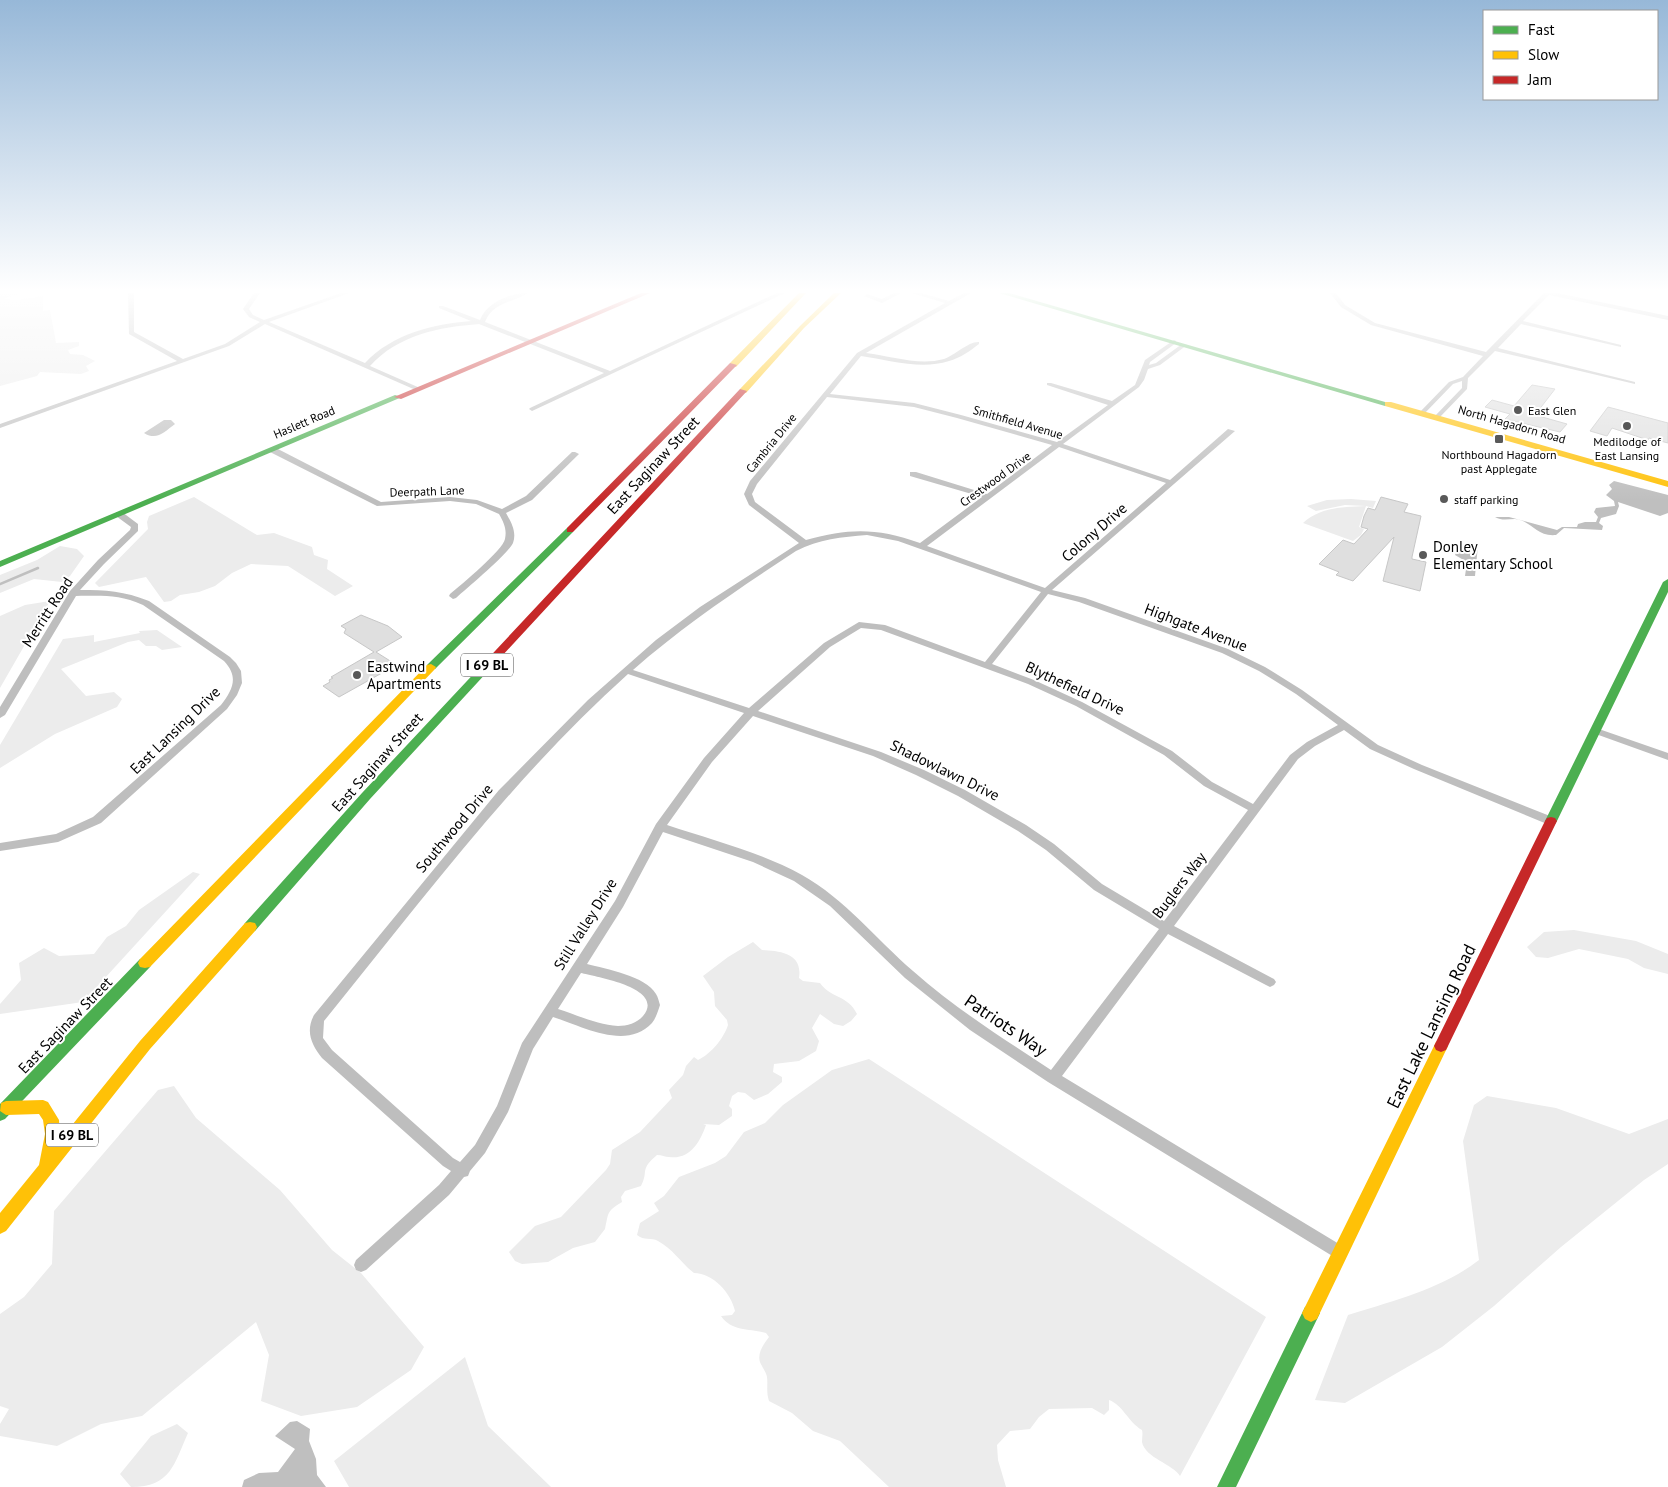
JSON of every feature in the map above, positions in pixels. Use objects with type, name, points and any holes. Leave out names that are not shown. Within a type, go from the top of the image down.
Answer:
[{"type":"main road","name":"Haslett Road","points":[[0,564],[482,362]]},
{"type":"main road","name":"East Saginaw Street","points":[[3,1111],[403,694],[517,584],[735,362]]},
{"type":"main road","name":"East Saginaw Street","points":[[0,1226],[46,1166],[145,1045],[366,796],[769,362]]},
{"type":"main road","name":"North Hagadorn Road","points":[[1247,362],[1668,484]]},
{"type":"main road","name":"East Lake Lansing Road","points":[[1226,1487],[1339,1252],[1668,582]]},
{"type":"main road","points":[[3,1111],[43,1107],[51,1113],[55,1125],[46,1166]]},
{"type":"street","points":[[0,426],[178,362]]},
{"type":"street","points":[[358,362],[418,389]]},
{"type":"street","points":[[366,366],[368,362]]},
{"type":"street","points":[[583,362],[610,373]]},
{"type":"street","points":[[532,409],[633,362]]},
{"type":"street","name":"Cambria Drive","points":[[805,543],[757,508],[752,503],[748,494],[753,483],[851,362]]},
{"type":"street","name":"Crestwood Drive","points":[[921,546],[1137,386],[1147,362]]},
{"type":"street","points":[[1145,368],[1160,362]]},
{"type":"street","points":[[1422,412],[1451,383],[1465,378],[1481,362]]},
{"type":"street","points":[[1551,362],[1633,383]]},
{"type":"street","points":[[1437,417],[1465,388],[1465,378]]},
{"type":"street","points":[[1049,384],[1113,404]]},
{"type":"street","name":"Smithfield Avenue","points":[[825,394],[914,405],[1059,445],[1172,483]]},
{"type":"street","name":"Colony Drive","points":[[987,665],[1046,591],[1231,431]]},
{"type":"street","name":"Deerpath Lane","points":[[277,448],[380,504],[450,499],[477,502],[502,512]]},
{"type":"street","points":[[453,596],[498,555],[509,542],[510,527],[502,512],[529,498],[575,454]]},
{"type":"street","points":[[913,474],[989,497]]},
{"type":"street","name":"Merritt Road","points":[[0,715],[73,594],[101,562],[134,531],[135,526],[132,522],[119,514]]},
{"type":"street","name":"Highgate Avenue","points":[[805,543],[834,535],[867,533],[886,535],[1046,591],[1082,600],[1225,651],[1262,669],[1298,692],[1374,747],[1550,822]]},
{"type":"street","name":"Southwood Drive","points":[[462,1171],[448,1162],[327,1054],[319,1044],[314,1033],[318,1019],[503,793],[591,702],[659,642],[703,609],[805,543]]},
{"type":"street","name":"East Lansing Drive","points":[[0,847],[58,838],[84,827],[108,813],[224,708],[235,694],[239,683],[236,669],[228,659],[139,600],[115,593],[73,594]]},
{"type":"street","name":"Blythefield Drive","points":[[867,624],[882,627],[987,665],[1079,704],[1168,753],[1226,796],[1255,810]]},
{"type":"street","name":"Still Valley Drive","points":[[361,1265],[444,1190],[462,1171],[492,1131],[527,1047],[619,904],[660,828],[708,760],[751,712],[827,645],[853,628],[867,624]]},
{"type":"street","name":"Shadowlawn Drive","points":[[627,671],[877,754],[950,786],[1043,842],[1105,891],[1270,982]]},
{"type":"street","name":"Buglers Way","points":[[1053,1078],[1294,757],[1311,744],[1344,726]]},
{"type":"street","points":[[1596,731],[1668,757]]},
{"type":"street","name":"Patriots Way","points":[[660,828],[756,859],[788,872],[808,884],[848,914],[909,975],[974,1026],[1053,1078],[1339,1252]]},
{"type":"street","points":[[549,1011],[619,1031],[636,1027],[651,1014],[653,1001],[648,990],[632,982],[578,967]]},
{"type":"shaded area","points":[[0,362],[92,362],[86,366],[89,371],[81,374],[40,372],[37,376],[0,386]]},
{"type":"shaded area","points":[[164,420],[171,420],[175,424],[157,436],[144,433]]},
{"type":"shaded area","points":[[1614,481],[1668,495],[1668,513],[1660,516],[1618,502],[1619,506],[1616,514],[1601,518],[1599,523],[1603,526],[1602,530],[1564,528],[1556,535],[1549,535],[1538,531],[1521,520],[1557,530],[1562,527],[1577,527],[1578,524],[1585,522],[1596,522],[1598,517],[1594,512],[1596,508],[1615,506],[1614,501],[1606,495],[1612,489],[1609,485]]},
{"type":"shaded area","points":[[194,497],[257,535],[274,533],[312,547],[314,555],[328,560],[327,569],[353,586],[335,596],[288,566],[251,564],[232,573],[215,586],[199,592],[180,595],[171,601],[164,602],[146,577],[99,587],[95,583],[148,529],[147,522],[149,516]]},
{"type":"shaded area","points":[[1327,500],[1376,501],[1373,508],[1345,505],[1316,511],[1307,506]]},
{"type":"shaded area","points":[[1366,506],[1359,527],[1364,529],[1361,535],[1353,541],[1303,523],[1325,511]]},
{"type":"shaded area","points":[[1495,517],[1509,517],[1520,520],[1503,519]]},
{"type":"shaded area","points":[[1468,543],[1478,545],[1475,576],[1465,576],[1467,562],[1455,555],[1459,546]]},
{"type":"shaded area","points":[[60,546],[77,549],[84,556],[70,576],[62,582],[34,579],[0,593],[0,575],[37,560]]},
{"type":"shaded area","points":[[50,601],[0,688],[0,616],[25,605]]},
{"type":"shaded area","points":[[157,630],[182,647],[162,650],[156,646],[146,646],[139,640],[128,642],[61,669],[86,696],[114,692],[122,699],[117,707],[55,734],[0,768],[0,745],[63,639],[94,635],[94,642],[140,633],[139,631]]},
{"type":"shaded area","points":[[193,872],[200,874],[83,1002],[0,1014],[0,1004],[21,980],[19,963],[44,948],[59,956],[94,954],[107,937],[126,926],[139,910]]},
{"type":"shaded area","points":[[1574,930],[1636,941],[1668,954],[1668,974],[1644,968],[1628,959],[1579,949],[1548,958],[1536,957],[1527,947],[1544,932]]},
{"type":"shaded area","points":[[753,942],[762,950],[776,951],[794,958],[799,970],[799,978],[803,981],[820,983],[824,988],[849,1003],[857,1014],[843,1026],[834,1024],[820,1014],[812,1028],[819,1041],[816,1051],[799,1061],[774,1064],[773,1072],[782,1077],[782,1082],[768,1094],[754,1100],[745,1093],[738,1092],[732,1096],[729,1106],[732,1109],[732,1116],[719,1125],[703,1124],[706,1125],[701,1138],[688,1153],[676,1157],[657,1155],[651,1160],[646,1167],[641,1186],[625,1191],[621,1197],[622,1202],[611,1210],[605,1229],[595,1242],[573,1248],[548,1262],[522,1264],[515,1261],[509,1252],[535,1226],[561,1217],[606,1170],[610,1164],[612,1150],[640,1132],[672,1098],[669,1090],[683,1075],[686,1066],[694,1057],[698,1060],[703,1057],[720,1040],[728,1025],[727,1020],[715,1006],[714,992],[703,976],[728,957]]},
{"type":"shaded area","points":[[869,1059],[1266,1317],[1180,1476],[1172,1468],[1153,1457],[1144,1448],[1142,1430],[1114,1402],[1109,1400],[1109,1410],[1104,1415],[1092,1408],[1049,1409],[1039,1417],[1030,1429],[1010,1431],[997,1445],[998,1460],[1006,1487],[889,1487],[840,1441],[813,1431],[792,1413],[769,1401],[766,1372],[759,1358],[764,1344],[769,1337],[766,1333],[741,1329],[730,1325],[721,1316],[732,1315],[735,1311],[730,1297],[720,1285],[708,1276],[694,1273],[658,1241],[642,1238],[637,1235],[640,1223],[659,1211],[654,1203],[664,1196],[679,1177],[715,1163],[726,1156],[744,1132],[765,1123],[783,1105],[832,1070]]},
{"type":"shaded area","points":[[174,1086],[196,1118],[280,1190],[332,1250],[361,1273],[424,1347],[411,1370],[357,1407],[301,1416],[261,1401],[269,1355],[256,1322],[142,1416],[101,1424],[57,1446],[0,1436],[0,1424],[9,1409],[0,1406],[0,1314],[24,1297],[52,1264],[54,1211],[158,1090]]},
{"type":"shaded area","points":[[1487,1096],[1556,1108],[1629,1134],[1668,1119],[1668,1164],[1644,1180],[1561,1247],[1494,1306],[1442,1347],[1345,1403],[1315,1400],[1348,1315],[1433,1286],[1465,1270],[1479,1260],[1463,1141],[1474,1105]]},
{"type":"shaded area","points":[[465,1357],[488,1426],[551,1487],[349,1487],[334,1461]]},
{"type":"shaded area","points":[[297,1421],[310,1429],[309,1441],[316,1459],[317,1475],[326,1487],[242,1487],[244,1480],[259,1473],[278,1472],[295,1449],[275,1436],[290,1422]]},
{"type":"shaded area","points":[[177,1424],[188,1433],[169,1472],[155,1483],[131,1487],[120,1474],[151,1436]]},
{"type":"building","name":"East Glen","points":[[1532,385],[1555,389],[1535,415],[1567,424],[1560,432],[1505,419],[1510,414],[1485,407],[1492,400],[1514,406]]},
{"type":"building","name":"Medilodge of East Lansing","points":[[1608,407],[1668,423],[1668,443],[1649,438],[1648,440],[1612,428],[1607,436],[1590,431]]},
{"type":"building","name":"Donley Elementary School","points":[[1381,497],[1408,504],[1404,512],[1421,516],[1412,557],[1412,559],[1426,562],[1420,591],[1383,581],[1394,537],[1353,581],[1336,575],[1339,572],[1319,564],[1343,540],[1354,544],[1368,529],[1361,527],[1364,516],[1368,508],[1375,510]]},
{"type":"building","points":[[361,615],[388,626],[402,637],[376,652],[395,664],[339,697],[323,686],[330,682],[329,680],[333,678],[331,677],[374,652],[344,633],[346,629],[341,626]]},
{"type":"waterway","points":[[0,584],[38,568]]},
{"type":"traffic: fast","points":[[1243,362],[1388,404]]},
{"type":"traffic: fast","points":[[0,564],[398,397]]},
{"type":"traffic: fast","points":[[431,667],[570,530]]},
{"type":"traffic: fast","points":[[1551,821],[1668,582]]},
{"type":"traffic: fast","points":[[250,927],[366,796],[485,668]]},
{"type":"traffic: fast","points":[[0,1114],[145,963]]},
{"type":"traffic: fast","points":[[1226,1487],[1311,1313]]},
{"type":"traffic: slow","points":[[743,391],[769,362]]},
{"type":"traffic: slow","points":[[1388,404],[1668,484]]},
{"type":"traffic: slow","points":[[145,963],[431,667]]},
{"type":"traffic: slow","points":[[0,1226],[145,1045],[250,927]]},
{"type":"traffic: slow","points":[[1311,1313],[1441,1046]]},
{"type":"traffic: slow","points":[[6,1108],[43,1107],[53,1127],[46,1164]]},
{"type":"traffic: jam","points":[[398,397],[481,362]]},
{"type":"traffic: jam","points":[[570,530],[733,365]]},
{"type":"traffic: jam","points":[[485,668],[743,391]]},
{"type":"traffic: jam","points":[[1441,1046],[1551,821]]},
{"type":"place","name":"East Glen","points":[[1518,410]]},
{"type":"place","name":"Medilodge of East Lansing","points":[[1627,426]]},
{"type":"place","name":"Northbound Hagadorn past Applegate","points":[[1499,439]]},
{"type":"place","name":"staff parking","points":[[1444,499]]},
{"type":"place","name":"Donley Elementary School","points":[[1423,555]]},
{"type":"place","name":"Eastwind Apartments","points":[[357,675]]}]
